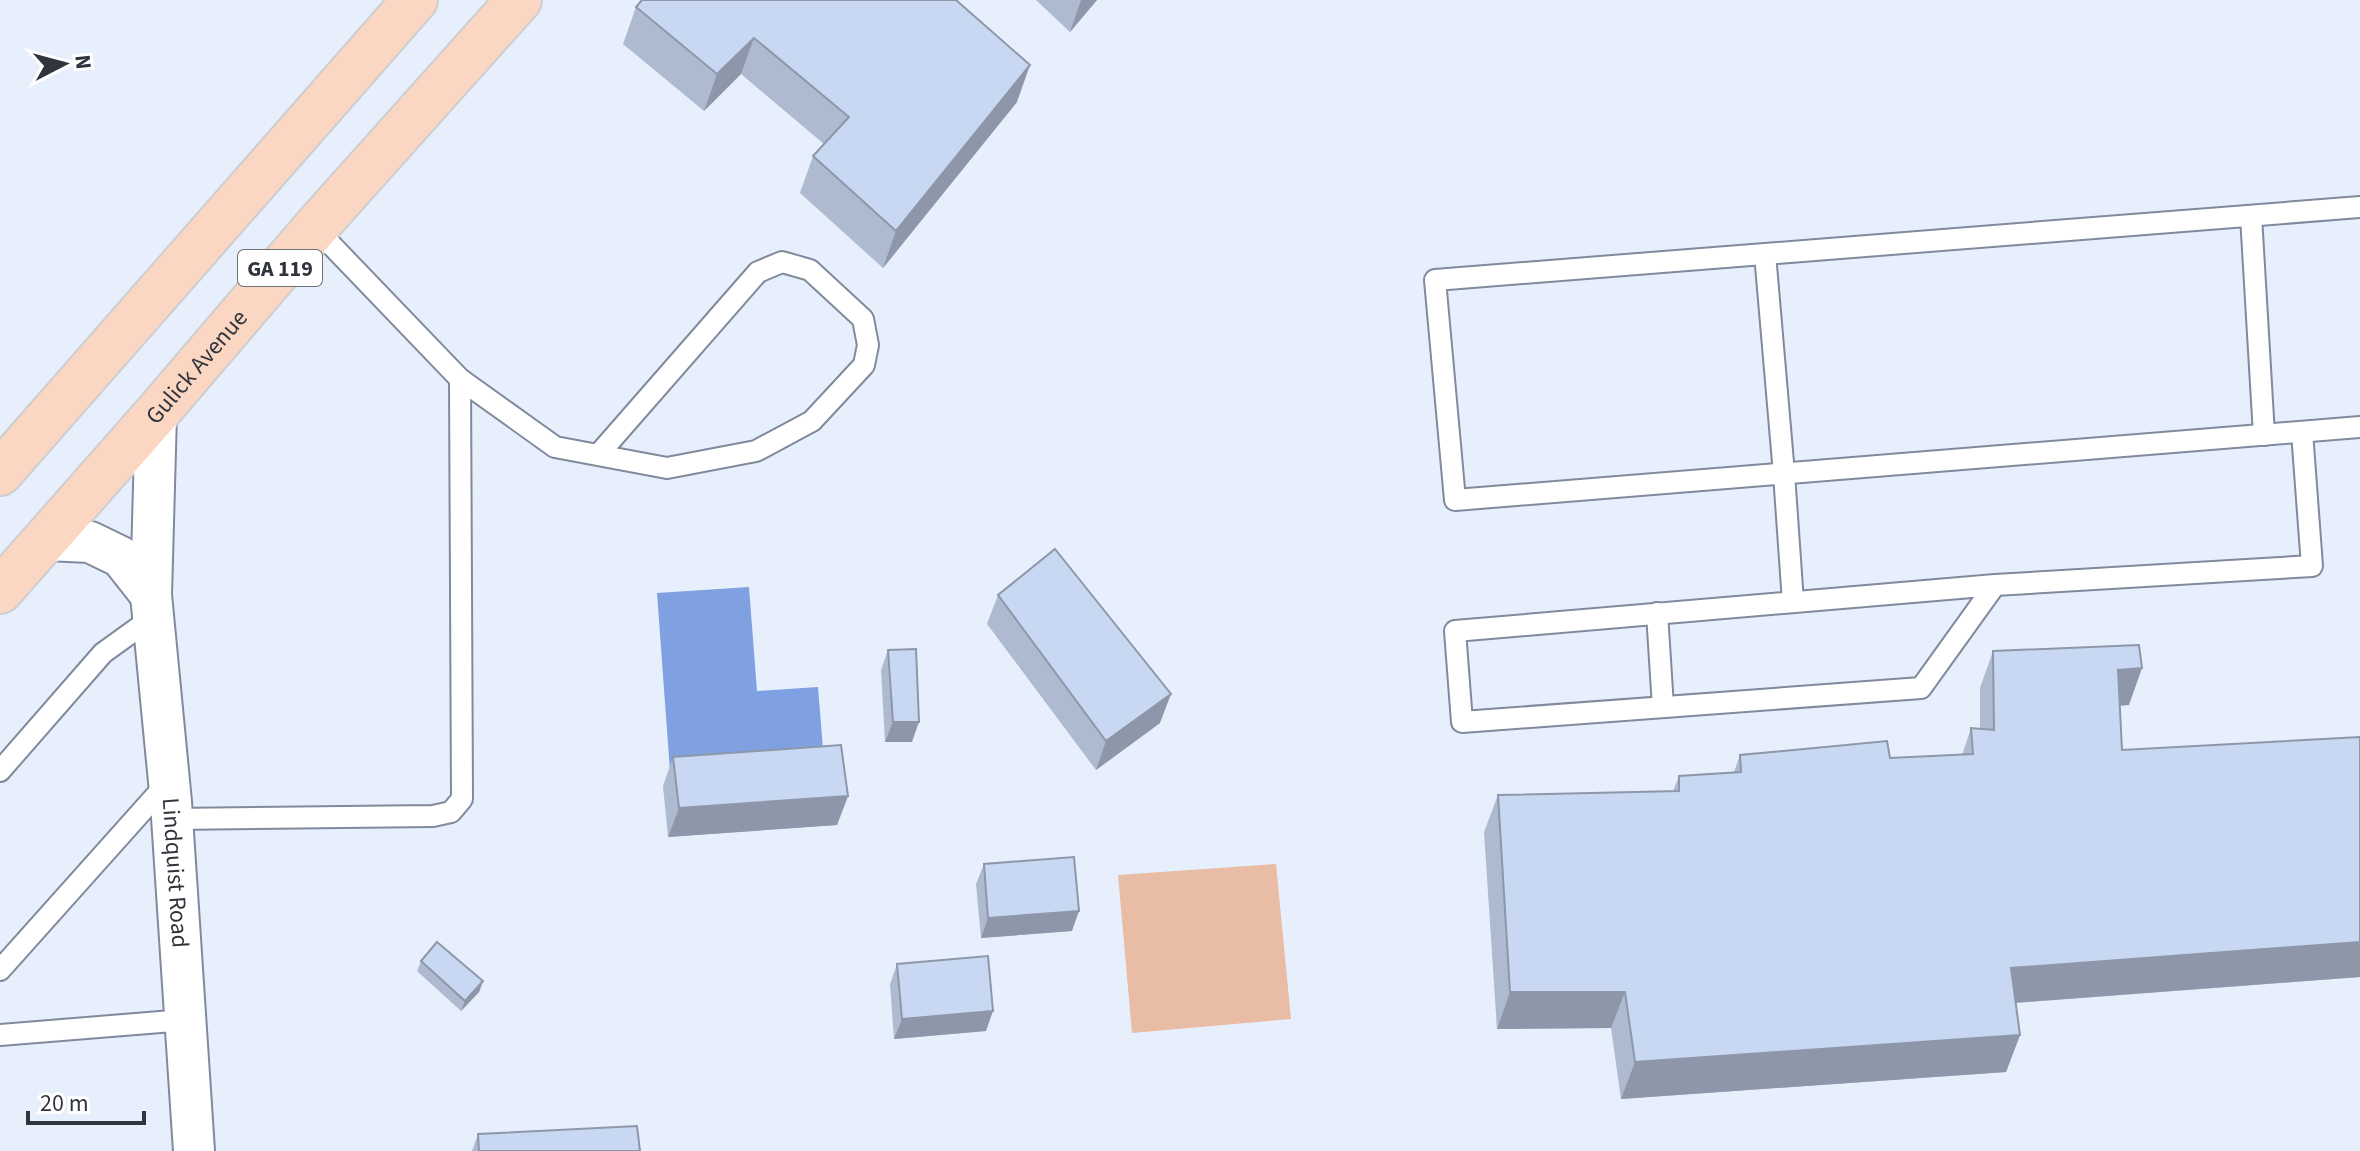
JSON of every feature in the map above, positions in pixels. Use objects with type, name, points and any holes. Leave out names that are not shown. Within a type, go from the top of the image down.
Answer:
[{"type":"main road","name":"GA 119","points":[[0,473],[415,0]]},
{"type":"main road","name":"Gulick Avenue","points":[[0,591],[315,228],[519,0]]},
{"type":"street","name":"Lindquist Road","points":[[156,414],[152,606],[170,800],[194,1151]]},
{"type":"street","points":[[46,540],[90,542],[121,557],[152,606]]},
{"type":"lane","points":[[2360,207],[1435,280],[1455,500],[2360,427]]},
{"type":"lane","points":[[2251,216],[2264,435]]},
{"type":"lane","points":[[315,228],[460,379],[555,447],[667,468],[756,451],[812,421],[864,365],[868,345],[863,319],[810,270],[782,262],[758,272],[598,455]]},
{"type":"lane","points":[[1765,254],[1793,602]]},
{"type":"lane","points":[[0,970],[170,800],[433,816],[451,812],[462,799],[460,379]]},
{"type":"lane","points":[[1995,585],[1921,688],[1462,722],[1455,631],[1995,585],[2312,566],[2302,432]]},
{"type":"lane","points":[[0,771],[103,653],[152,606]]},
{"type":"lane","points":[[1657,613],[1663,707]]},
{"type":"lane","points":[[0,1035],[185,1020]]},
{"type":"shaded area","points":[[1276,864],[1291,1019],[1132,1033],[1118,875]]},
{"type":"water","points":[[749,587],[757,691],[818,687],[824,761],[670,771],[657,593]]},
{"type":"building","points":[[642,0],[956,0],[1030,65],[896,231],[813,156],[849,117],[754,38],[717,74],[636,7]]},
{"type":"building","points":[[1055,549],[1171,694],[1106,741],[998,595]]},
{"type":"building","points":[[2139,645],[2142,668],[2118,670],[2122,750],[2360,737],[2360,942],[2011,968],[2020,1035],[1635,1062],[1625,992],[1510,992],[1498,795],[1679,791],[1679,776],[1741,772],[1740,755],[1887,741],[1890,758],[1973,754],[1971,728],[1994,730],[1993,651]]},
{"type":"building","points":[[916,649],[919,722],[893,722],[888,650]]},
{"type":"building","points":[[841,745],[848,796],[679,808],[673,757]]},
{"type":"building","points":[[1074,857],[1079,911],[988,918],[984,864]]},
{"type":"building","points":[[437,942],[483,981],[465,1001],[421,961]]},
{"type":"building","points":[[988,956],[993,1011],[902,1019],[897,964]]},
{"type":"building","points":[[637,1126],[640,1151],[479,1151],[478,1134]]}]
